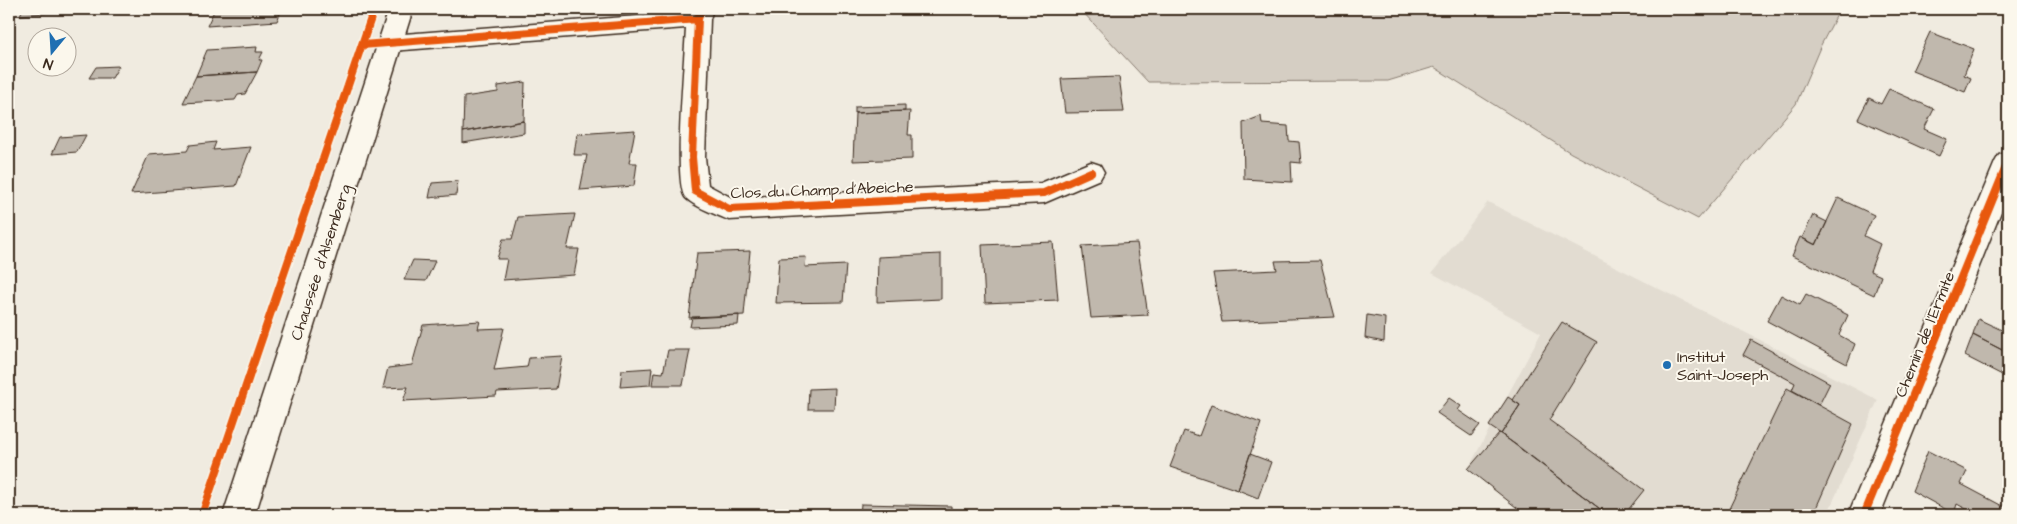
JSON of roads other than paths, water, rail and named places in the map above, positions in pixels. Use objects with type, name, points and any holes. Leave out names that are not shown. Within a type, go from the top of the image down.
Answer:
[{"type":"street","name":"Chaussée d'Alsemberg","points":[[239,515],[401,9]]},
{"type":"street","name":"Clos du Champ d'Abeiche","points":[[390,43],[700,14],[692,158],[695,191],[729,209],[1044,193],[1092,172]]},
{"type":"street","name":"Chemin de l'Ermite","points":[[1864,515],[2008,162]]},
{"type":"place","name":"Institut Saint-Joseph","points":[[1667,365]]}]
